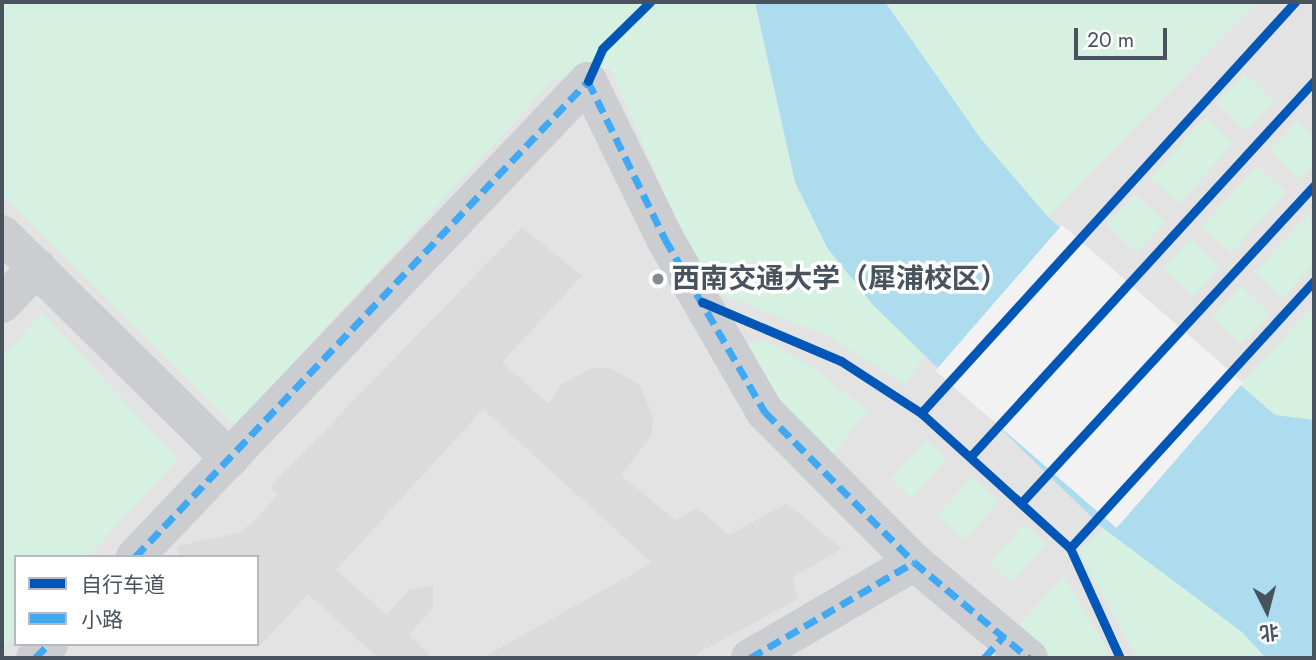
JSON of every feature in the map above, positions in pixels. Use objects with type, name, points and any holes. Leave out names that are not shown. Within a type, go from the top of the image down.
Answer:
[{"type":"street","points":[[137,555],[588,81],[665,239],[765,412],[1006,651]]},
{"type":"street","points":[[2,233],[230,459]]},
{"type":"street","points":[[2,304],[37,267]]},
{"type":"street","points":[[750,658],[915,562]]},
{"type":"shaded area","name":"西南交通大学（犀浦校区）","points":[[2,2],[1314,2],[1314,658],[2,658]]},
{"type":"green space","points":[[2,2],[755,2],[795,182],[828,249],[925,355],[905,384],[828,336],[706,289],[610,68],[553,80],[235,426],[2,194]]},
{"type":"green space","points":[[885,2],[1257,2],[1048,217],[981,139]]},
{"type":"green space","points":[[1244,73],[1274,101],[1246,131],[1216,103]]},
{"type":"green space","points":[[1205,117],[1234,143],[1179,204],[1150,178]]},
{"type":"green space","points":[[1297,121],[1314,136],[1314,164],[1300,179],[1270,151]]},
{"type":"green space","points":[[1257,166],[1286,192],[1231,253],[1202,227]]},
{"type":"green space","points":[[1135,194],[1165,222],[1136,253],[1106,225]]},
{"type":"green space","points":[[1310,212],[1314,264],[1282,298],[1254,272]]},
{"type":"green space","points":[[1189,239],[1220,266],[1194,296],[1163,269]]},
{"type":"green space","points":[[1241,286],[1271,314],[1242,345],[1212,317]]},
{"type":"green space","points":[[1314,305],[1314,420],[1275,415],[1239,385]]},
{"type":"green space","points":[[42,313],[178,459],[90,555],[14,555],[14,636],[2,649],[2,357]]},
{"type":"green space","points":[[764,340],[808,364],[868,411],[828,460],[753,381],[746,346]]},
{"type":"green space","points":[[926,440],[947,459],[911,498],[891,479]]},
{"type":"green space","points":[[972,477],[999,501],[963,540],[937,516]]},
{"type":"green space","points":[[1024,524],[1046,543],[1012,582],[990,563]]},
{"type":"green space","points":[[1103,528],[1242,632],[1266,658],[1137,658],[1078,551]]},
{"type":"green space","points":[[1064,576],[1111,658],[1039,658],[1012,633]]},
{"type":"water","points":[[755,2],[885,2],[981,139],[1048,217],[1275,415],[1314,420],[1314,658],[1266,658],[1242,632],[1103,528],[874,306],[828,249],[795,182]]},
{"type":"pier","points":[[1062,225],[1243,382],[1117,528],[935,371]]},
{"type":"building","points":[[522,227],[582,276],[502,362],[548,404],[562,384],[592,368],[610,368],[640,385],[653,417],[652,435],[621,475],[675,520],[697,508],[729,535],[787,503],[842,549],[793,577],[798,599],[689,658],[482,658],[652,563],[483,409],[336,570],[387,615],[408,591],[433,585],[433,608],[409,635],[432,658],[378,658],[308,594],[257,649],[259,555],[178,555],[177,546],[238,533],[253,522],[278,494],[270,487]]},
{"type":"marked path","points":[[137,555],[588,81],[665,239],[765,412],[914,562],[1029,658]]},
{"type":"marked path","points":[[750,658],[914,562]]},
{"type":"marked path","points":[[984,658],[1004,636]]},
{"type":"marked path","points":[[35,658],[47,646]]},
{"type":"cycle path","points":[[588,81],[602,49],[650,2]]},
{"type":"cycle path","points":[[921,413],[1295,2]]},
{"type":"cycle path","points":[[970,457],[1314,81]]},
{"type":"cycle path","points":[[1021,503],[1314,185]]},
{"type":"cycle path","points":[[1070,548],[1314,281]]},
{"type":"cycle path","points":[[702,302],[841,361],[921,413],[1070,548],[1120,658]]},
{"type":"place","name":"西南交通大学（犀浦校区）","points":[[658,279]]}]
